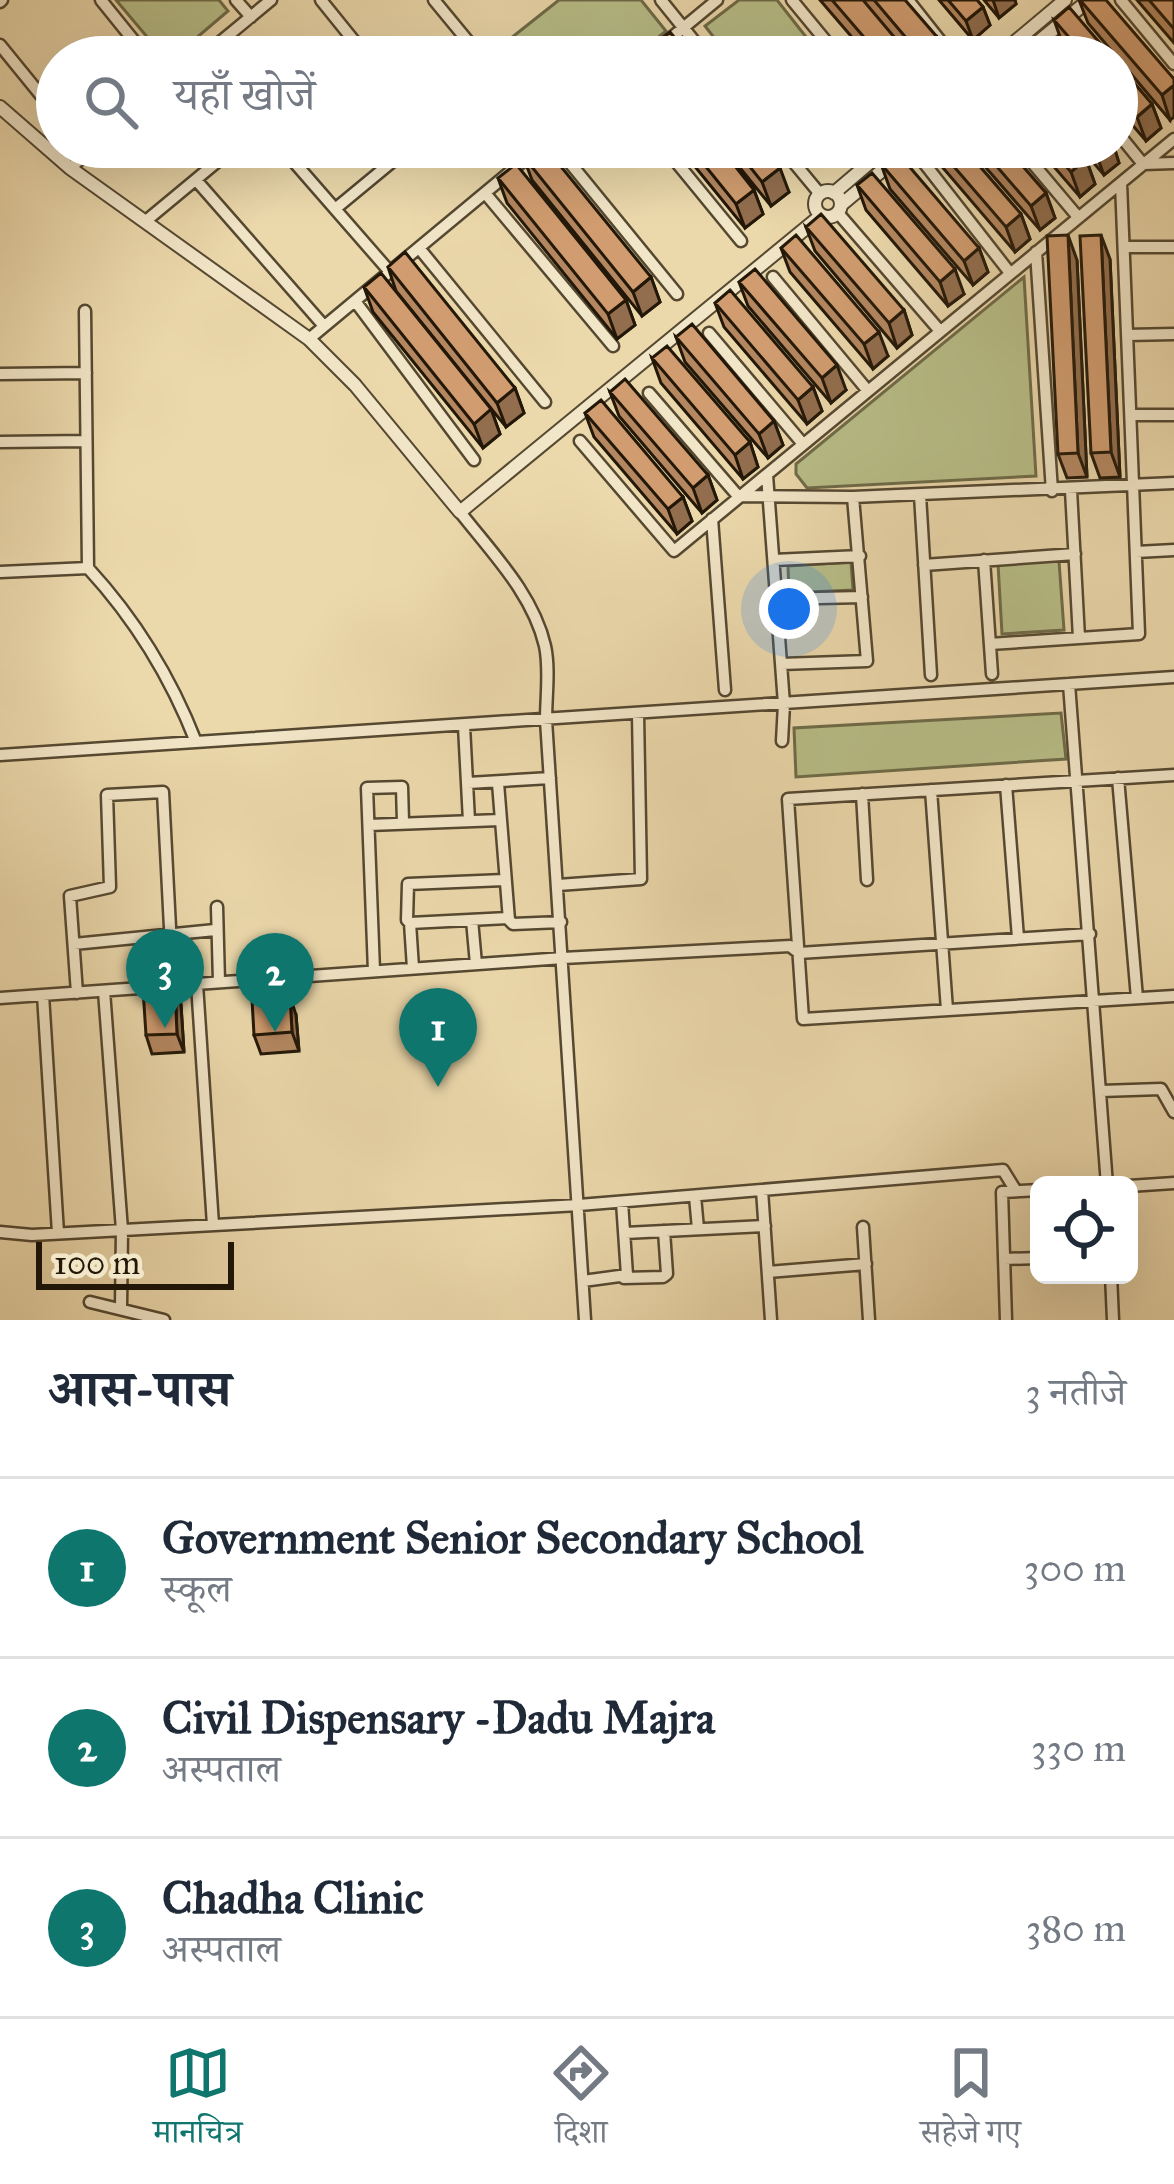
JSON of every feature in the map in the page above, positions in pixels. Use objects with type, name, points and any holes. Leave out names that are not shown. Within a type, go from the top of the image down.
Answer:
[{"type":"street","points":[[100,0],[130,36]]},
{"type":"street","points":[[236,0],[250,17]]},
{"type":"street","points":[[227,36],[271,0]]},
{"type":"street","points":[[321,0],[350,36]]},
{"type":"street","points":[[434,0],[464,36]]},
{"type":"street","points":[[661,0],[690,36]]},
{"type":"street","points":[[673,36],[717,0]]},
{"type":"street","points":[[792,0],[822,36]]},
{"type":"street","points":[[908,0],[936,36]]},
{"type":"street","points":[[1022,36],[1065,0]]},
{"type":"street","points":[[1045,36],[1089,0]]},
{"type":"street","points":[[1120,0],[1174,64]]},
{"type":"street","points":[[0,45],[36,89]]},
{"type":"street","points":[[0,107],[36,138]]},
{"type":"street","points":[[580,441],[674,550],[1174,139]]},
{"type":"street","points":[[1138,158],[1143,164]]},
{"type":"street","points":[[1143,164],[1174,163]]},
{"type":"street","points":[[70,168],[309,339],[355,386],[460,512],[518,586],[538,623],[546,650],[546,720],[585,1319],[571,1320]]},
{"type":"street","points":[[147,220],[210,168]]},
{"type":"street","points":[[299,168],[390,272]]},
{"type":"street","points":[[334,209],[384,168]]},
{"type":"street","points":[[309,339],[515,168]]},
{"type":"street","points":[[573,168],[676,294]]},
{"type":"street","points":[[681,168],[741,242]]},
{"type":"street","points":[[801,168],[940,332]]},
{"type":"street","points":[[460,512],[821,216],[867,168]]},
{"type":"street","points":[[821,216],[815,208],[880,168]]},
{"type":"street","points":[[928,168],[1010,273]]},
{"type":"street","points":[[1036,168],[1078,218]]},
{"type":"street","points":[[196,180],[324,326]]},
{"type":"street","points":[[990,644],[1139,634],[1121,183]]},
{"type":"street","points":[[485,193],[613,346]]},
{"type":"street","points":[[1124,248],[1174,247]]},
{"type":"street","points":[[418,248],[545,402]]},
{"type":"street","points":[[1036,252],[1052,491]]},
{"type":"street","points":[[773,277],[868,391]]},
{"type":"street","points":[[355,301],[474,460]]},
{"type":"street","points":[[85,311],[88,568],[153,654],[196,742]]},
{"type":"street","points":[[709,333],[803,444]]},
{"type":"street","points":[[1127,335],[1174,334]]},
{"type":"street","points":[[0,374],[86,373]]},
{"type":"street","points":[[649,393],[738,496],[854,497],[1174,483]]},
{"type":"street","points":[[1131,415],[1174,415]]},
{"type":"street","points":[[0,442],[86,440]]},
{"type":"street","points":[[767,475],[784,704],[782,741]]},
{"type":"street","points":[[1071,490],[1079,638]]},
{"type":"street","points":[[920,495],[932,675]]},
{"type":"street","points":[[781,664],[867,661],[854,497]]},
{"type":"street","points":[[712,519],[725,690]]},
{"type":"street","points":[[1136,552],[1174,550]]},
{"type":"street","points":[[924,565],[1075,554]]},
{"type":"street","points":[[774,560],[860,556]]},
{"type":"street","points":[[984,560],[992,674]]},
{"type":"street","points":[[0,572],[88,568]]},
{"type":"street","points":[[776,599],[862,597]]},
{"type":"street","points":[[0,755],[1174,677]]},
{"type":"street","points":[[1069,684],[1106,1176]]},
{"type":"street","points":[[558,885],[641,879],[638,714]]},
{"type":"street","points":[[464,726],[469,821]]},
{"type":"street","points":[[1174,775],[788,799],[803,1019],[1174,996]]},
{"type":"street","points":[[467,783],[550,778]]},
{"type":"street","points":[[1118,778],[1137,998]]},
{"type":"street","points":[[498,783],[508,918],[513,924],[561,922]]},
{"type":"street","points":[[1006,785],[1018,938]]},
{"type":"street","points":[[374,971],[367,788],[402,787],[403,822]]},
{"type":"street","points":[[931,790],[947,1010]]},
{"type":"street","points":[[76,993],[70,896],[110,887],[106,795],[163,792],[173,986]]},
{"type":"street","points":[[862,794],[867,880]]},
{"type":"street","points":[[369,825],[500,820]]},
{"type":"street","points":[[413,968],[408,884],[504,880]]},
{"type":"street","points":[[217,907],[219,982]]},
{"type":"street","points":[[410,923],[508,918]]},
{"type":"street","points":[[472,920],[476,964]]},
{"type":"street","points":[[74,944],[215,930]]},
{"type":"street","points":[[0,998],[563,958],[790,946],[799,953],[1090,934]]},
{"type":"street","points":[[197,984],[213,1225]]},
{"type":"street","points":[[104,991],[122,1230],[122,1307]]},
{"type":"street","points":[[43,995],[58,1234]]},
{"type":"street","points":[[1101,1091],[1161,1089],[1174,1112]]},
{"type":"street","points":[[0,1232],[58,1234],[579,1205],[1003,1170],[1016,1191]]},
{"type":"street","points":[[1138,1185],[1174,1183]]},
{"type":"street","points":[[762,1190],[771,1320]]},
{"type":"street","points":[[1006,1320],[1002,1192],[1030,1190]]},
{"type":"street","points":[[695,1196],[698,1229]]},
{"type":"street","points":[[622,1202],[628,1270],[622,1278]]},
{"type":"street","points":[[625,1233],[764,1226]]},
{"type":"street","points":[[863,1227],[869,1320]]},
{"type":"street","points":[[583,1281],[663,1277],[667,1274],[664,1231]]},
{"type":"street","points":[[1004,1259],[1030,1258]]},
{"type":"street","points":[[768,1272],[866,1264]]},
{"type":"street","points":[[1111,1284],[1113,1320]]},
{"type":"street","points":[[90,1302],[164,1320]]},
{"type":"green space","points":[[116,0],[219,0],[228,11],[199,36],[146,36]]},
{"type":"green space","points":[[559,0],[641,0],[666,31],[660,36],[514,36]]},
{"type":"green space","points":[[739,0],[777,0],[805,36],[713,36],[705,26]]},
{"type":"green space","points":[[1024,277],[1036,476],[807,488],[796,474],[796,464]]},
{"type":"green space","points":[[1059,561],[1064,630],[1002,634],[998,564]]},
{"type":"green space","points":[[851,562],[853,590],[789,593],[788,566]]},
{"type":"green space","points":[[1061,713],[1066,759],[796,777],[794,728]]},
{"type":"building","points":[[832,0],[863,0],[893,36],[863,36]]},
{"type":"building","points":[[874,0],[905,0],[936,36],[905,36]]},
{"type":"building","points":[[948,0],[977,0],[983,7],[966,21]]},
{"type":"building","points":[[1080,0],[1106,0],[1137,36],[1111,36]]},
{"type":"building","points":[[1149,0],[1174,0],[1174,29]]},
{"type":"building","points":[[1069,7],[1094,36],[1068,36],[1054,20]]},
{"type":"building","points":[[1138,37],[1174,79],[1162,95],[1138,67]]},
{"type":"building","points":[[1138,88],[1152,104],[1138,116]]},
{"type":"building","points":[[519,168],[626,300],[608,314],[498,178]]},
{"type":"building","points":[[533,168],[562,168],[651,277],[633,292]]},
{"type":"building","points":[[707,168],[737,168],[754,190],[736,204]]},
{"type":"building","points":[[751,168],[780,168],[762,182]]},
{"type":"building","points":[[884,168],[911,168],[979,248],[964,261]]},
{"type":"building","points":[[955,168],[981,168],[1021,214],[1006,227]]},
{"type":"building","points":[[998,168],[1024,168],[1046,193],[1031,206]]},
{"type":"building","points":[[872,173],[955,269],[940,282],[857,185]]},
{"type":"building","points":[[821,214],[904,310],[889,323],[806,227]]},
{"type":"building","points":[[796,235],[879,332],[864,344],[781,248]]},
{"type":"building","points":[[1068,235],[1078,453],[1058,454],[1047,236]]},
{"type":"building","points":[[1101,235],[1111,452],[1091,453],[1080,236]]},
{"type":"building","points":[[405,252],[515,388],[497,403],[388,267]]},
{"type":"building","points":[[755,269],[837,365],[822,378],[739,282]]},
{"type":"building","points":[[381,273],[491,409],[474,424],[364,287]]},
{"type":"building","points":[[730,290],[813,387],[798,400],[715,303]]},
{"type":"building","points":[[692,324],[774,421],[759,434],[676,337]]},
{"type":"building","points":[[667,346],[750,442],[735,455],[652,358]]},
{"type":"building","points":[[625,379],[708,475],[693,488],[610,392]]},
{"type":"building","points":[[601,400],[683,497],[668,509],[585,413]]},
{"type":"building","points":[[175,987],[177,1034],[146,1035],[143,989]]},
{"type":"building","points":[[290,996],[292,1032],[254,1035],[252,999]]},
{"type":"place","name":"Chadha Clinic","points":[[165,1028]]},
{"type":"place","name":"Civil Dispensary -Dadu Majra","points":[[275,1032]]},
{"type":"place","name":"Government Senior Secondary School","points":[[438,1087]]}]
